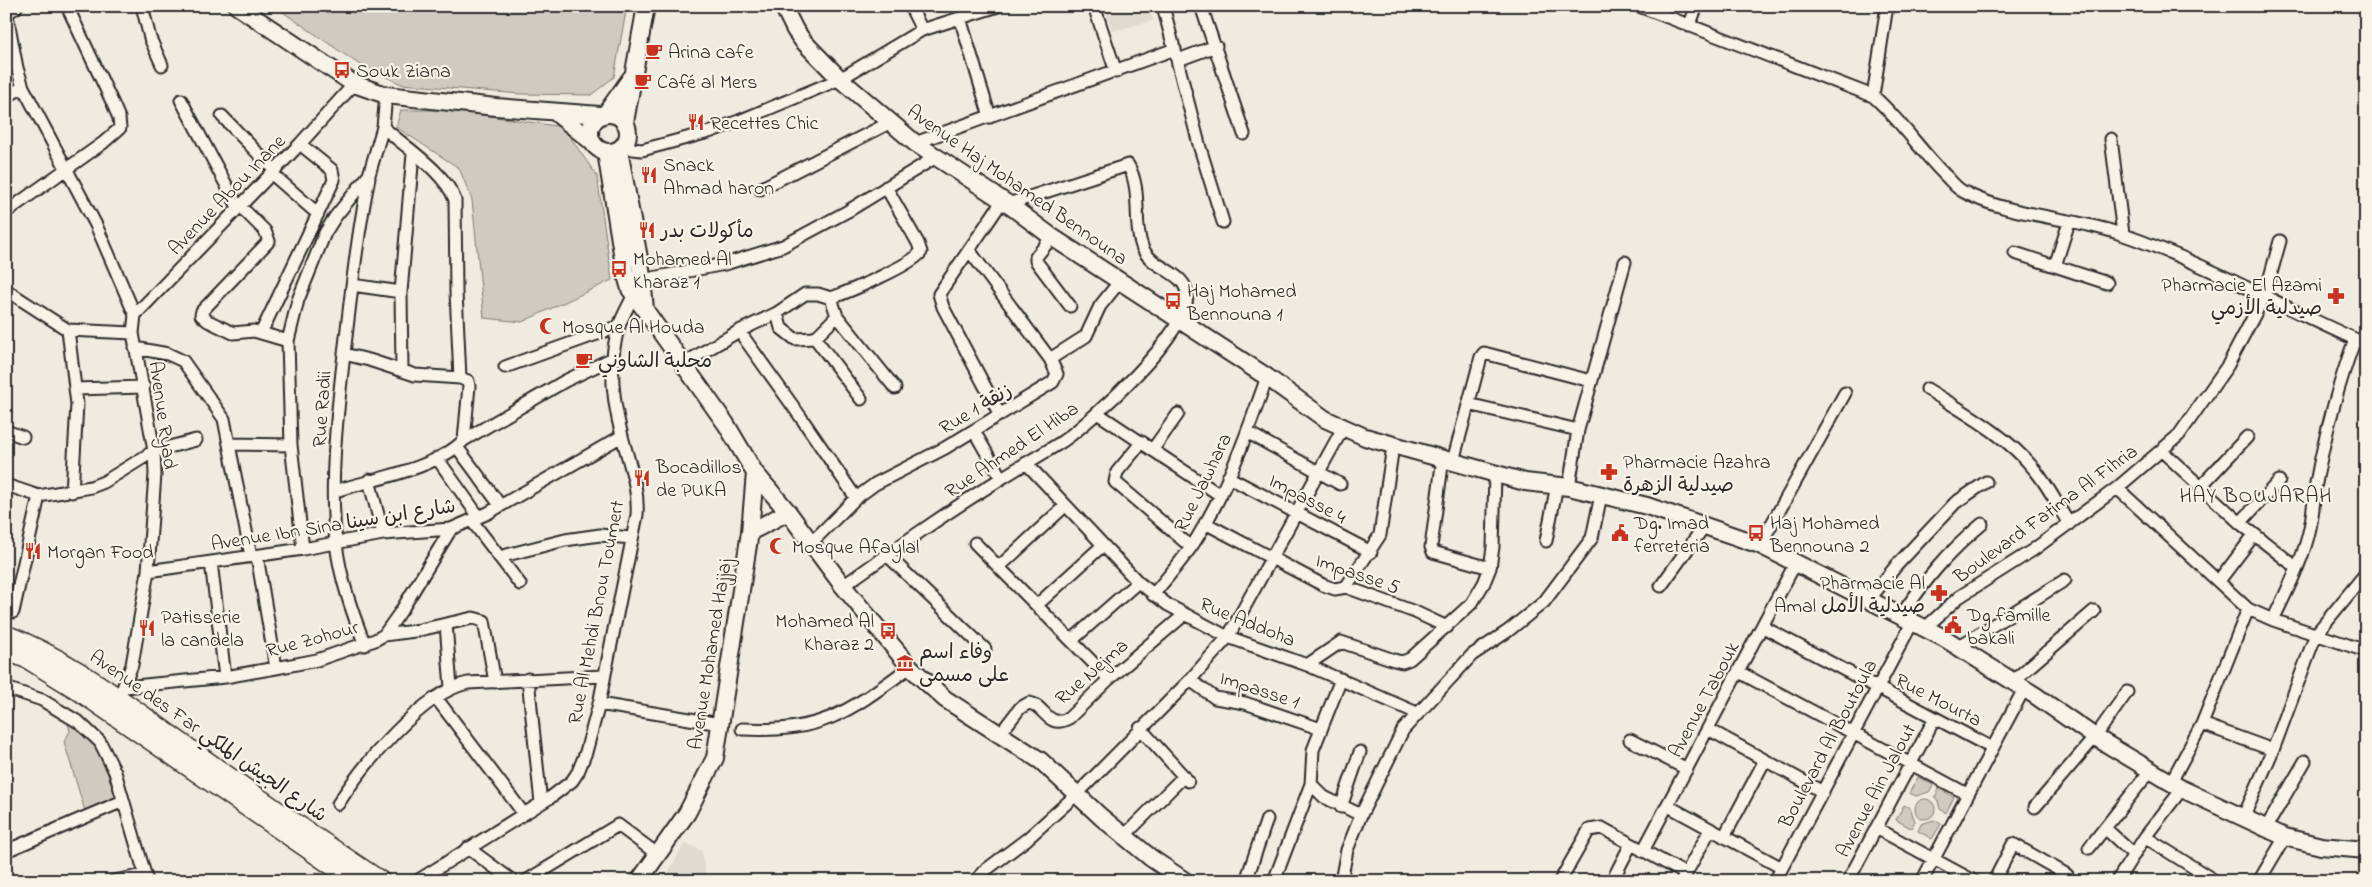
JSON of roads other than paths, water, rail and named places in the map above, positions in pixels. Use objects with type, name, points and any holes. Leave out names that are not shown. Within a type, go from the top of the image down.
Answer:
[{"type":"main road","name":"Avenue des Far شارع الجيش الملكي","points":[[6,635],[122,692],[212,765],[380,881]]},
{"type":"main road","name":"Avenue des Far شارع الجيش الملكي","points":[[6,650],[28,659],[70,685],[355,881]]},
{"type":"street","points":[[6,290],[68,330],[133,333],[135,315],[96,225],[23,87],[17,68],[6,10],[14,6]]},
{"type":"street","points":[[6,212],[114,134],[120,125],[109,95],[67,6]]},
{"type":"street","points":[[142,6],[150,38],[162,66]]},
{"type":"street","points":[[237,6],[354,84],[386,95],[556,112],[603,114],[620,117],[625,122]]},
{"type":"street","points":[[646,6],[625,122],[628,133],[617,149],[625,272],[640,288],[645,310],[726,424],[755,473],[788,512],[843,586],[910,667],[945,699],[970,717],[1041,761],[1124,836],[1176,879]]},
{"type":"street","name":"Avenue Haj Mohamed Bennouna","points":[[783,6],[803,41],[840,80],[915,143],[1006,202],[1052,237],[1267,377],[1324,420],[1393,446],[1448,459],[1525,482],[1563,486],[1647,506],[1760,545],[1958,647],[2019,685],[2095,737],[2176,785]]},
{"type":"street","points":[[910,6],[922,30]]},
{"type":"street","points":[[556,112],[600,150],[642,150],[710,132],[840,80],[922,30],[984,8],[998,6]]},
{"type":"street","points":[[1094,6],[1116,72]]},
{"type":"street","points":[[1162,6],[1177,55],[1200,148],[1223,222]]},
{"type":"street","points":[[1201,6],[1244,134]]},
{"type":"street","points":[[1639,6],[1656,9],[1689,26],[1873,96],[1887,108],[1936,167],[1962,192],[2019,211],[2123,234],[2265,295],[2312,320],[2360,342],[2344,368],[2316,483],[2310,528],[2297,568],[2273,620]]},
{"type":"street","points":[[1689,26],[1697,6]]},
{"type":"street","points":[[1873,96],[1888,6]]},
{"type":"street","points":[[960,18],[990,117]]},
{"type":"street","points":[[915,143],[1116,72],[1216,46]]},
{"type":"street","points":[[591,141],[590,127],[603,114],[634,74]]},
{"type":"street","name":"Avenue Abou Inane","points":[[135,315],[242,210],[272,172],[354,84]]},
{"type":"street","points":[[6,97],[23,87]]},
{"type":"street","name":"Rue Radii","points":[[365,644],[347,598],[336,543],[334,491],[337,413],[358,233],[369,175],[383,127],[386,95]]},
{"type":"street","points":[[181,100],[242,210],[265,231],[269,240],[202,311],[201,315],[208,322],[233,333],[249,331],[288,341]]},
{"type":"street","points":[[222,116],[272,172],[318,214]]},
{"type":"street","points":[[760,190],[891,122]]},
{"type":"street","points":[[383,127],[448,185],[455,200],[456,292],[460,378]]},
{"type":"street","points":[[2111,139],[2123,234]]},
{"type":"street","points":[[261,333],[334,180],[334,173],[300,144]]},
{"type":"street","points":[[402,370],[401,292],[413,154]]},
{"type":"street","points":[[640,288],[766,253],[813,231],[936,157]]},
{"type":"street","name":"Rue Ahmed El Hiba","points":[[843,586],[1001,478],[1063,441],[1097,413],[1154,355],[1179,320],[1186,302],[1186,289],[1182,281],[1152,261],[1144,250],[1139,236],[1136,191],[1128,165],[1006,202]]},
{"type":"street","points":[[302,549],[290,444],[288,341],[298,300],[325,233],[335,217],[369,175]]},
{"type":"street","points":[[682,364],[739,331],[777,313],[805,294],[818,294],[831,298],[892,270],[921,252],[918,243],[886,187]]},
{"type":"street","points":[[1000,415],[943,307],[940,292],[1006,202]]},
{"type":"street","points":[[2055,266],[2069,222]]},
{"type":"street","points":[[1052,237],[1036,257],[1036,262],[1070,306]]},
{"type":"street","name":"Boulevard Fatima Al Fihria","points":[[1912,623],[1960,597],[2069,524],[2118,488],[2178,435],[2228,365],[2265,295],[2280,241]]},
{"type":"street","points":[[969,250],[1050,360],[1086,336],[1100,306],[1120,281]]},
{"type":"street","points":[[2015,253],[2107,283]]},
{"type":"street","points":[[1546,541],[1625,262]]},
{"type":"street","points":[[352,285],[401,292]]},
{"type":"street","name":"Rue Al Mehdi Bnou Toumert","points":[[417,881],[427,877],[468,848],[541,803],[572,781],[578,772],[599,704],[638,498],[622,436],[615,397],[613,358],[619,326],[640,288]]},
{"type":"street","points":[[831,298],[837,316],[895,388]]},
{"type":"street","points":[[777,313],[781,328],[795,340],[815,338],[837,316]]},
{"type":"street","points":[[505,367],[619,326]]},
{"type":"street","points":[[68,330],[76,389],[77,413],[74,434],[72,492]]},
{"type":"street","points":[[739,331],[856,498]]},
{"type":"street","name":"Avenue Ryad","points":[[122,692],[132,665],[148,571],[155,474],[154,451],[133,333]]},
{"type":"street","points":[[815,338],[861,399]]},
{"type":"street","points":[[136,348],[162,352],[183,361],[224,419],[276,668]]},
{"type":"street","points":[[1490,568],[1433,552],[1431,546],[1448,459],[1468,404],[1480,357],[1484,353],[1591,381]]},
{"type":"street","points":[[344,354],[426,377],[460,378],[468,381],[469,386],[460,444],[500,505]]},
{"type":"street","points":[[334,491],[437,458],[565,381],[613,358]]},
{"type":"street","name":"Rue 1 زنقة","points":[[810,544],[856,498],[875,484],[974,431],[1053,382],[1057,374],[1050,360]]},
{"type":"street","name":"Rue Jawhara","points":[[1153,595],[1191,547],[1220,495],[1248,432],[1267,377]]},
{"type":"street","points":[[76,389],[144,387]]},
{"type":"street","points":[[1927,390],[1994,430],[2015,449],[2035,469],[2069,524]]},
{"type":"street","points":[[1760,545],[1846,393]]},
{"type":"street","points":[[1468,404],[1578,430]]},
{"type":"street","points":[[1097,413],[1220,495]]},
{"type":"street","points":[[1152,449],[1178,414]]},
{"type":"street","points":[[976,881],[983,872],[1027,839],[1077,794],[1140,728],[1190,680],[1228,637],[1317,472],[1343,428]]},
{"type":"street","points":[[6,431],[23,437]]},
{"type":"street","points":[[974,431],[1001,478]]},
{"type":"street","points":[[1248,432],[1340,484]]},
{"type":"street","name":"Avenue Ibn Sina شارع ابن سينا","points":[[148,571],[302,549],[382,534],[451,529],[476,519],[622,436]]},
{"type":"street","points":[[2200,487],[2247,437]]},
{"type":"street","points":[[6,485],[39,496],[72,492],[104,482],[154,451],[196,440]]},
{"type":"street","points":[[1142,442],[1117,472],[1115,482],[1191,547]]},
{"type":"street","points":[[230,444],[290,444]]},
{"type":"street","points":[[1346,587],[1377,543],[1383,524],[1393,446]]},
{"type":"street","points":[[2162,451],[2240,523],[2297,568]]},
{"type":"street","points":[[437,458],[499,557],[520,584]]},
{"type":"street","name":"Rue Addoha","points":[[1026,463],[1102,546],[1138,582],[1153,595],[1184,615],[1228,637],[1307,665],[1417,713]]},
{"type":"street","name":"Avenue Mohamed Hajjaj","points":[[639,881],[687,813],[711,767],[718,748],[720,724],[750,532],[755,473]]},
{"type":"street","points":[[1307,665],[1341,642],[1402,662],[1420,652],[1472,603],[1490,568],[1495,474]]},
{"type":"street","name":"Impasse 4","points":[[1228,477],[1371,552]]},
{"type":"street","points":[[369,480],[382,534]]},
{"type":"street","points":[[2240,523],[2279,481]]},
{"type":"street","points":[[1868,601],[1896,566],[1955,503],[1986,482]]},
{"type":"street","points":[[2118,488],[2248,609],[2273,620],[2366,651]]},
{"type":"street","points":[[1342,881],[1347,850],[1361,815],[1403,730],[1472,655],[1508,631],[1544,602],[1592,538],[1601,495]]},
{"type":"street","points":[[13,612],[39,496]]},
{"type":"street","points":[[999,567],[1065,506]]},
{"type":"street","points":[[750,532],[788,512]]},
{"type":"street","name":"Impasse 5","points":[[1205,523],[1323,585],[1335,589],[1346,587],[1415,612],[1447,627]]},
{"type":"street","points":[[1912,623],[1932,571],[1955,546],[1982,524]]},
{"type":"street","points":[[1661,586],[1705,525]]},
{"type":"street","name":"Rue Zohour","points":[[122,692],[225,677],[317,660],[365,644],[384,635],[425,575],[451,529]]},
{"type":"street","points":[[499,557],[565,540],[600,535],[631,538]]},
{"type":"street","points":[[2219,581],[2254,535]]},
{"type":"street","points":[[975,543],[1109,679]]},
{"type":"street","points":[[1037,605],[1102,546]]},
{"type":"street","points":[[887,555],[985,649]]},
{"type":"street","points":[[211,562],[225,677]]},
{"type":"street","name":"Avenue Tabouk","points":[[1643,851],[1795,564]]},
{"type":"street","points":[[2243,818],[2273,750],[2316,634],[2362,586],[2366,573]]},
{"type":"street","points":[[1958,647],[2065,580]]},
{"type":"street","points":[[1072,640],[1138,582]]},
{"type":"street","points":[[2117,881],[2176,785],[2248,609]]},
{"type":"street","points":[[1922,881],[1992,748],[2019,685],[2094,611]]},
{"type":"street","name":"Rue Nejma","points":[[1000,734],[1020,708],[1029,703],[1035,705],[1050,719],[1064,721],[1109,679],[1184,615]]},
{"type":"street","points":[[384,635],[415,631],[473,618],[484,621],[495,682]]},
{"type":"street","name":"Boulevard Al Boutoula","points":[[1775,881],[1912,623]]},
{"type":"street","points":[[446,624],[452,688]]},
{"type":"street","name":"Rue Mourta","points":[[1763,627],[1992,748]]},
{"type":"street","points":[[742,729],[786,730],[827,720],[858,704],[910,667]]},
{"type":"street","points":[[1739,672],[1968,794]]},
{"type":"street","points":[[338,804],[356,775],[402,727],[452,688],[468,683],[604,676]]},
{"type":"street","points":[[528,679],[541,803]]},
{"type":"street","points":[[1274,881],[1311,784],[1313,750],[1341,679]]},
{"type":"street","name":"Impasse 1","points":[[1190,680],[1216,698],[1246,703],[1321,729]]},
{"type":"street","points":[[6,688],[42,700],[92,733],[100,742],[115,772],[146,878],[114,881]]},
{"type":"street","points":[[2035,807],[2095,737],[2128,692]]},
{"type":"street","points":[[437,699],[524,814]]},
{"type":"street","points":[[599,704],[720,724]]},
{"type":"street","name":"Avenue Ain Jalout","points":[[1848,881],[1935,718]]},
{"type":"street","points":[[2202,724],[2273,750]]},
{"type":"street","points":[[1124,836],[1186,778],[1140,728]]},
{"type":"street","points":[[1708,729],[1823,792]]},
{"type":"street","points":[[1630,740],[1687,769]]},
{"type":"street","points":[[1341,806],[1360,752]]},
{"type":"street","points":[[1724,837],[1765,760]]},
{"type":"street","points":[[2266,828],[2306,761]]},
{"type":"street","points":[[2089,848],[2150,771]]},
{"type":"street","points":[[1311,784],[1324,797],[1361,815]]},
{"type":"street","points":[[2176,785],[2285,837],[2321,846],[2366,850]]},
{"type":"street","points":[[6,851],[123,801]]},
{"type":"street","points":[[1668,806],[1782,868]]},
{"type":"street","points":[[1246,881],[1267,819]]},
{"type":"street","points":[[526,881],[618,825],[657,854]]},
{"type":"street","points":[[1560,881],[1589,830],[1602,828],[1643,851],[1684,878],[1710,830]]},
{"type":"street","points":[[1876,828],[1974,881]]},
{"type":"street","points":[[2105,828],[2134,855]]},
{"type":"street","points":[[2145,837],[2215,881]]},
{"type":"street","points":[[2259,881],[2285,837]]},
{"type":"street","points":[[1612,881],[1631,844]]},
{"type":"street","points":[[1994,881],[2013,844],[2067,875],[2066,881]]},
{"type":"street","points":[[468,848],[513,881]]},
{"type":"place","name":"Arina cafe","points":[[654,51]]},
{"type":"place","name":"Souk Ziana","points":[[342,70]]},
{"type":"place","name":"Café al Mers","points":[[643,81]]},
{"type":"place","name":"Recettes Chic","points":[[696,122]]},
{"type":"place","name":"Snack Ahmad haron","points":[[649,175]]},
{"type":"place","name":"مأكولات بدر","points":[[647,230]]},
{"type":"place","name":"Mohamed Al Kharaz 1","points":[[619,269]]},
{"type":"place","name":"Pharmacie El Azami صيدلية الأزمي","points":[[2336,296]]},
{"type":"place","name":"Haj Mohamed Bennouna 1","points":[[1173,301]]},
{"type":"place","name":"Mosque Al Houda","points":[[548,326]]},
{"type":"place","name":"محلبة الشاوني","points":[[584,360]]},
{"type":"place","name":"Pharmacie Azahra صيدلية الزهرة","points":[[1609,472]]},
{"type":"place","name":"Bocadillos de PUKA","points":[[642,478]]},
{"type":"place","name":"Dg. Imad ferreteria","points":[[1620,533]]},
{"type":"place","name":"Haj Mohamed Bennouna 2","points":[[1756,533]]},
{"type":"place","name":"Mosque Afaylal","points":[[778,546]]},
{"type":"place","name":"Morgan Food","points":[[33,551]]},
{"type":"place","name":"Pharmacie Al Amal صيدلية الأمل","points":[[1939,593]]},
{"type":"place","name":"Dg famille bakali","points":[[1953,625]]},
{"type":"place","name":"Patisserie la candela","points":[[147,628]]},
{"type":"place","name":"Mohamed Al Kharaz 2","points":[[888,631]]},
{"type":"place","name":"وفاء اسم على مسمى","points":[[905,663]]},
{"type":"district","name":"HAY BOUJARAH","points":[[2256,495]]}]
